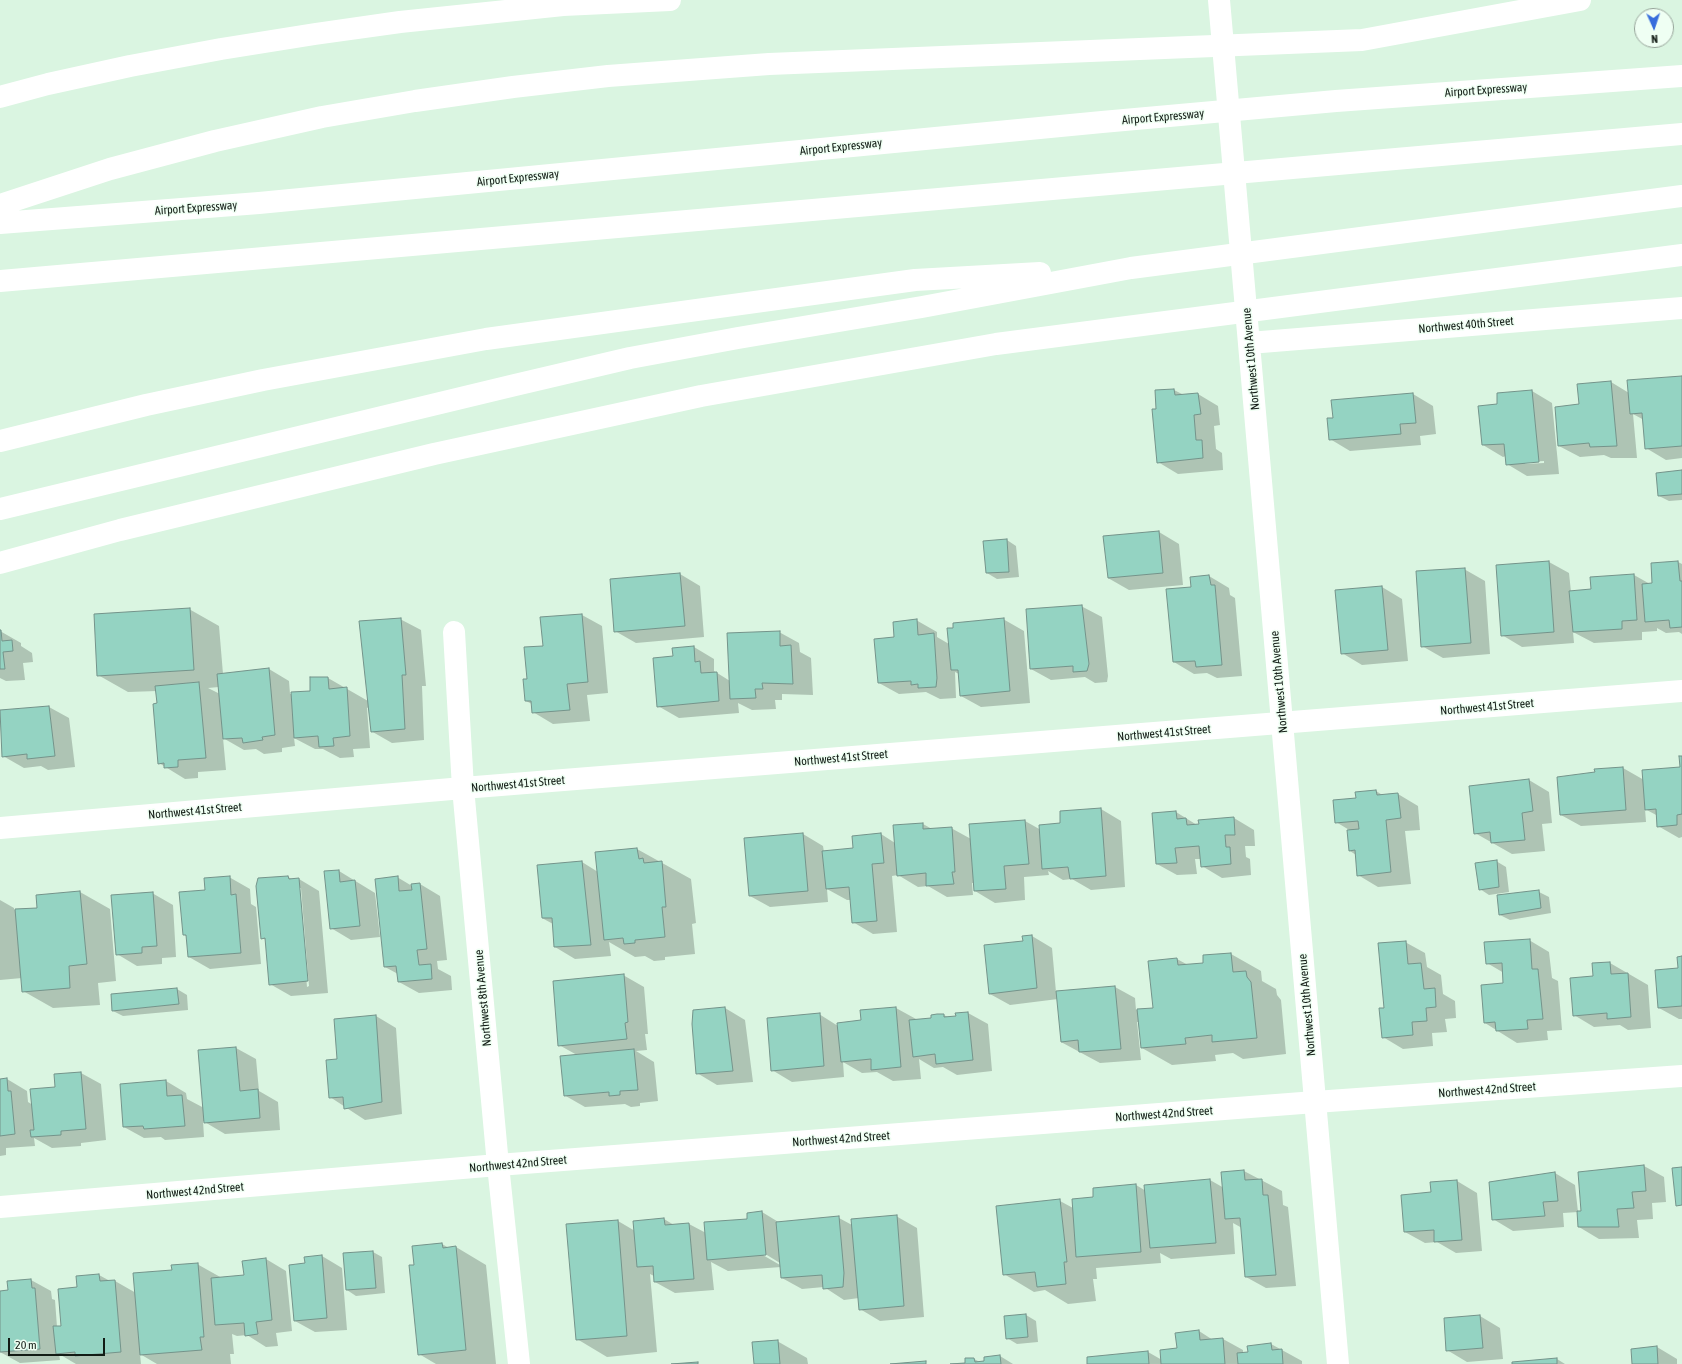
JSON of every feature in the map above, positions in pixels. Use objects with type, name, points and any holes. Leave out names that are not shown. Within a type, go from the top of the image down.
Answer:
[{"type":"main road","points":[[0,97],[48,84],[130,66],[221,49],[315,34],[400,22],[539,7],[670,0]]},
{"type":"main road","name":"Northwest 10th Avenue","points":[[1219,0],[1338,1364]]},
{"type":"main road","points":[[0,205],[110,169],[216,141],[322,117],[415,101],[513,87],[608,76],[710,68],[1362,40],[1580,0]]},
{"type":"main road","name":"Airport Expressway","points":[[0,223],[259,204],[1102,122],[1336,101],[1682,76]]},
{"type":"main road","points":[[0,282],[1096,184],[1682,134]]},
{"type":"main road","points":[[0,509],[630,358],[922,307],[1131,268],[1682,196]]},
{"type":"main road","points":[[0,563],[120,530],[434,454],[701,396],[996,344],[1682,255]]},
{"type":"main road","points":[[0,441],[146,405],[263,380],[486,339],[915,280],[1131,268]]},
{"type":"main road","points":[[1495,280],[1682,269]]},
{"type":"main road","name":"Northwest 40th Street","points":[[1249,343],[1682,308]]},
{"type":"main road","name":"Northwest 8th Avenue","points":[[454,632],[463,788],[498,1165],[519,1364]]},
{"type":"main road","name":"Northwest 41st Street","points":[[0,828],[463,788],[1682,691]]},
{"type":"main road","name":"Northwest 42nd Street","points":[[0,1207],[498,1165],[1315,1102],[1682,1076]]},
{"type":"building","points":[[1682,376],[1682,446],[1645,449],[1642,413],[1630,414],[1627,380]]},
{"type":"building","points":[[1611,381],[1617,446],[1590,447],[1589,443],[1558,446],[1555,407],[1579,404],[1577,384]]},
{"type":"building","points":[[1174,389],[1175,395],[1198,393],[1201,414],[1194,415],[1196,440],[1202,440],[1203,458],[1157,463],[1152,409],[1156,409],[1155,390]]},
{"type":"building","points":[[1532,390],[1539,462],[1506,465],[1504,444],[1482,445],[1478,406],[1497,404],[1497,393]]},
{"type":"building","points":[[1413,393],[1416,423],[1400,424],[1401,434],[1329,440],[1327,418],[1333,418],[1331,400]]},
{"type":"building","points":[[1682,470],[1682,494],[1658,496],[1656,473]]},
{"type":"building","points":[[1159,531],[1163,573],[1108,578],[1103,536]]},
{"type":"building","points":[[1007,539],[1009,572],[986,573],[983,541]]},
{"type":"building","points":[[1549,561],[1554,632],[1501,636],[1496,565]]},
{"type":"building","points":[[1678,561],[1680,581],[1682,581],[1682,627],[1670,628],[1669,620],[1645,622],[1642,584],[1652,583],[1651,563]]},
{"type":"building","points":[[1465,568],[1471,643],[1421,647],[1416,571]]},
{"type":"building","points":[[680,573],[685,626],[614,632],[610,579]]},
{"type":"building","points":[[1634,574],[1637,620],[1622,621],[1622,629],[1573,632],[1569,591],[1591,589],[1590,577]]},
{"type":"building","points":[[1209,575],[1211,585],[1215,585],[1222,665],[1196,667],[1195,661],[1173,662],[1166,589],[1191,587],[1190,577]]},
{"type":"building","points":[[1382,586],[1388,650],[1341,654],[1335,590]]},
{"type":"building","points":[[1082,605],[1089,664],[1087,671],[1073,672],[1073,666],[1030,669],[1026,609]]},
{"type":"building","points":[[190,608],[194,670],[97,676],[94,614]]},
{"type":"building","points":[[582,614],[588,682],[567,684],[570,710],[532,713],[531,701],[525,701],[523,679],[527,679],[524,647],[543,646],[540,617]]},
{"type":"building","points":[[401,618],[406,675],[402,675],[405,729],[371,732],[359,621]]},
{"type":"building","points":[[1004,618],[1010,691],[960,696],[958,670],[951,670],[947,628],[953,628],[953,623]]},
{"type":"building","points":[[917,619],[918,635],[934,633],[937,678],[936,687],[918,688],[918,684],[911,685],[911,681],[878,683],[874,639],[894,637],[893,622]]},
{"type":"building","points":[[0,630],[2,641],[12,640],[13,651],[3,652],[5,669],[0,669]]},
{"type":"building","points":[[780,631],[780,646],[791,645],[793,684],[762,683],[763,689],[755,689],[756,698],[730,699],[727,633]]},
{"type":"building","points":[[694,646],[695,662],[700,661],[701,673],[717,672],[719,701],[657,707],[653,658],[673,656],[672,648]]},
{"type":"building","points":[[269,668],[275,735],[262,737],[263,740],[243,743],[242,738],[223,739],[217,674]]},
{"type":"building","points":[[310,677],[328,677],[329,689],[347,687],[350,736],[333,738],[334,746],[319,747],[318,736],[294,738],[291,692],[310,691]]},
{"type":"building","points":[[199,682],[206,758],[178,760],[178,767],[164,768],[164,763],[158,764],[153,704],[157,703],[155,686]]},
{"type":"building","points":[[49,706],[55,756],[27,759],[27,754],[2,757],[0,710]]},
{"type":"building","points":[[1679,756],[1682,756],[1682,814],[1677,815],[1677,825],[1657,827],[1656,809],[1645,810],[1642,770],[1680,767]]},
{"type":"building","points":[[1623,767],[1626,810],[1560,815],[1557,777],[1595,772],[1594,769]]},
{"type":"building","points":[[1529,779],[1533,811],[1522,813],[1525,840],[1491,843],[1490,832],[1474,834],[1469,786]]},
{"type":"building","points":[[1376,790],[1377,795],[1398,793],[1401,818],[1386,820],[1391,872],[1357,876],[1355,850],[1349,851],[1347,830],[1359,829],[1358,821],[1335,823],[1333,800],[1356,798],[1355,792]]},
{"type":"building","points":[[1101,808],[1106,876],[1070,879],[1068,867],[1042,869],[1039,825],[1060,823],[1060,811]]},
{"type":"building","points":[[1176,811],[1177,819],[1186,818],[1187,825],[1199,824],[1198,820],[1234,817],[1235,835],[1225,835],[1226,847],[1230,847],[1231,864],[1201,867],[1199,846],[1175,848],[1177,863],[1156,864],[1152,813]]},
{"type":"building","points":[[1025,820],[1029,864],[1004,866],[1006,889],[974,891],[969,824]]},
{"type":"building","points":[[923,823],[923,829],[952,827],[955,872],[952,872],[954,884],[926,886],[926,873],[897,876],[893,825]]},
{"type":"building","points":[[803,833],[808,891],[749,896],[744,838]]},
{"type":"building","points":[[881,833],[884,863],[872,864],[877,921],[852,923],[849,887],[826,889],[822,851],[853,848],[852,836]]},
{"type":"building","points":[[637,848],[639,859],[643,858],[644,863],[662,861],[666,907],[662,907],[665,937],[635,940],[635,943],[624,944],[623,938],[604,940],[595,852]]},
{"type":"building","points":[[1497,860],[1499,887],[1479,890],[1475,863]]},
{"type":"building","points":[[582,861],[591,945],[554,947],[552,918],[542,918],[537,865]]},
{"type":"building","points":[[339,870],[340,882],[355,880],[360,926],[330,929],[324,871]]},
{"type":"building","points":[[230,876],[231,895],[236,894],[241,953],[188,957],[186,935],[183,935],[179,892],[205,890],[204,878]]},
{"type":"building","points":[[288,876],[289,879],[299,878],[308,981],[269,985],[265,938],[261,939],[256,886],[258,878]]},
{"type":"building","points":[[398,876],[399,891],[412,890],[411,884],[420,883],[427,949],[417,950],[419,965],[431,964],[432,979],[398,982],[396,966],[384,967],[375,879]]},
{"type":"building","points":[[1539,890],[1541,908],[1499,915],[1497,895]]},
{"type":"building","points":[[80,891],[87,964],[69,966],[70,988],[22,992],[15,909],[37,908],[36,895]]},
{"type":"building","points":[[153,892],[157,946],[142,947],[142,953],[116,955],[111,895]]},
{"type":"building","points":[[1032,935],[1037,988],[989,994],[984,945],[1023,941],[1022,936]]},
{"type":"building","points":[[1530,939],[1532,969],[1538,969],[1543,1019],[1527,1020],[1528,1029],[1496,1031],[1495,1022],[1484,1023],[1481,985],[1503,983],[1502,963],[1486,964],[1484,942]]},
{"type":"building","points":[[1406,941],[1408,964],[1421,963],[1424,989],[1435,988],[1436,1007],[1426,1008],[1427,1021],[1412,1022],[1413,1035],[1382,1038],[1379,1008],[1384,1008],[1378,943]]},
{"type":"building","points":[[1231,953],[1233,972],[1246,971],[1247,977],[1251,982],[1257,1038],[1212,1042],[1212,1035],[1185,1038],[1186,1044],[1141,1048],[1137,1009],[1153,1008],[1148,961],[1177,958],[1178,965],[1203,963],[1203,955]]},
{"type":"building","points":[[1682,956],[1682,1006],[1658,1008],[1655,970],[1678,968],[1677,957]]},
{"type":"building","points":[[1610,962],[1611,974],[1628,973],[1631,1017],[1607,1019],[1607,1013],[1573,1016],[1570,978],[1593,976],[1592,963]]},
{"type":"building","points":[[624,974],[628,1022],[625,1023],[627,1039],[558,1046],[553,981]]},
{"type":"building","points":[[1115,986],[1121,1049],[1079,1052],[1078,1040],[1061,1042],[1056,991]]},
{"type":"building","points":[[177,988],[179,1004],[112,1011],[111,994]]},
{"type":"building","points":[[725,1007],[733,1071],[696,1074],[692,1024],[693,1010]]},
{"type":"building","points":[[896,1007],[901,1067],[871,1070],[871,1059],[841,1062],[837,1023],[861,1020],[860,1010]]},
{"type":"building","points":[[968,1012],[973,1060],[936,1064],[935,1054],[913,1057],[909,1020],[931,1018],[931,1015],[937,1014],[944,1014],[944,1017],[956,1016],[955,1013]]},
{"type":"building","points":[[820,1013],[824,1066],[771,1071],[767,1018]]},
{"type":"building","points":[[376,1015],[382,1102],[344,1109],[343,1097],[329,1098],[326,1060],[337,1059],[334,1019]]},
{"type":"building","points":[[236,1047],[240,1091],[258,1089],[260,1118],[204,1123],[198,1050]]},
{"type":"building","points":[[634,1049],[638,1090],[620,1091],[620,1095],[609,1096],[609,1092],[564,1096],[560,1056]]},
{"type":"building","points":[[81,1072],[86,1129],[61,1131],[61,1135],[31,1137],[30,1130],[34,1130],[30,1089],[55,1087],[54,1074]]},
{"type":"building","points":[[7,1078],[8,1091],[11,1091],[15,1134],[0,1136],[0,1079]]},
{"type":"building","points":[[166,1080],[167,1096],[182,1095],[185,1126],[144,1129],[143,1126],[123,1127],[120,1084]]},
{"type":"building","points":[[1644,1165],[1646,1191],[1632,1192],[1634,1208],[1617,1209],[1619,1227],[1578,1227],[1577,1211],[1581,1211],[1578,1172]]},
{"type":"building","points":[[1682,1167],[1682,1205],[1676,1206],[1672,1168]]},
{"type":"building","points":[[1244,1170],[1245,1180],[1262,1179],[1263,1195],[1268,1195],[1276,1275],[1245,1277],[1240,1218],[1225,1219],[1221,1172]]},
{"type":"building","points":[[1555,1172],[1558,1201],[1543,1202],[1545,1216],[1492,1220],[1489,1182]]},
{"type":"building","points":[[1210,1179],[1216,1243],[1150,1248],[1144,1185]]},
{"type":"building","points":[[1457,1180],[1462,1240],[1434,1242],[1434,1230],[1404,1232],[1401,1195],[1431,1192],[1430,1182]]},
{"type":"building","points":[[1136,1184],[1141,1252],[1076,1257],[1072,1199],[1093,1197],[1093,1188]]},
{"type":"building","points":[[1060,1199],[1067,1262],[1064,1262],[1066,1284],[1037,1287],[1035,1272],[1003,1275],[996,1206]]},
{"type":"building","points":[[762,1211],[766,1255],[707,1260],[704,1222],[747,1219],[747,1213]]},
{"type":"building","points":[[897,1215],[904,1306],[859,1310],[851,1219]]},
{"type":"building","points":[[839,1216],[844,1273],[843,1287],[823,1289],[822,1275],[781,1278],[776,1222]]},
{"type":"building","points":[[664,1218],[665,1225],[689,1223],[694,1279],[654,1282],[653,1266],[637,1267],[633,1221]]},
{"type":"building","points":[[618,1220],[627,1336],[576,1340],[566,1224]]},
{"type":"building","points":[[442,1243],[443,1248],[456,1246],[466,1350],[418,1355],[409,1265],[414,1265],[412,1246]]},
{"type":"building","points":[[373,1251],[376,1288],[346,1290],[343,1253]]},
{"type":"building","points":[[322,1255],[327,1318],[294,1321],[289,1265],[305,1263],[304,1257]]},
{"type":"building","points":[[266,1258],[272,1320],[256,1322],[258,1334],[245,1336],[244,1323],[215,1325],[211,1278],[244,1275],[242,1261]]},
{"type":"building","points":[[198,1263],[204,1337],[200,1337],[202,1350],[140,1355],[133,1273],[172,1270],[171,1265]]},
{"type":"building","points":[[99,1274],[100,1281],[115,1280],[121,1352],[75,1356],[75,1352],[56,1354],[53,1326],[61,1326],[58,1289],[77,1287],[76,1276]]},
{"type":"building","points":[[31,1279],[32,1288],[35,1288],[40,1349],[0,1352],[0,1291],[8,1290],[7,1281]]},
{"type":"building","points":[[1026,1314],[1028,1337],[1006,1339],[1004,1316]]},
{"type":"building","points":[[1480,1315],[1483,1348],[1446,1351],[1444,1318]]},
{"type":"building","points":[[1199,1330],[1200,1340],[1223,1338],[1225,1364],[1161,1364],[1160,1350],[1177,1348],[1175,1333]]},
{"type":"building","points":[[778,1340],[780,1364],[754,1364],[752,1342]]},
{"type":"building","points":[[1271,1343],[1272,1350],[1282,1349],[1283,1364],[1238,1364],[1237,1353],[1248,1352],[1247,1346]]},
{"type":"building","points":[[1657,1346],[1658,1364],[1632,1364],[1631,1349]]},
{"type":"building","points":[[1148,1351],[1149,1364],[1087,1364],[1087,1357]]},
{"type":"building","points":[[1000,1355],[1001,1364],[950,1364],[965,1363],[965,1358],[974,1358],[975,1362],[984,1361],[984,1357]]},
{"type":"building","points":[[1557,1358],[1557,1364],[1512,1364],[1512,1362]]},
{"type":"building","points":[[926,1361],[926,1364],[890,1364]]},
{"type":"building","points":[[698,1362],[698,1364],[671,1364]]}]
